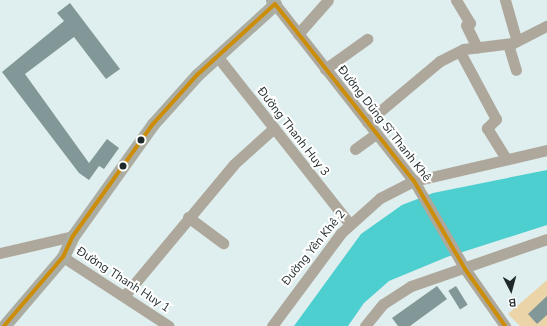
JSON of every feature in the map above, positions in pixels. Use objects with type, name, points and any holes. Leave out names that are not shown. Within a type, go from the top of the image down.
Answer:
[{"type":"main road","points":[[4,326],[63,257],[73,236],[154,124],[217,56],[273,2]]},
{"type":"street","points":[[298,34],[328,0]]},
{"type":"street","points":[[456,0],[470,23],[466,25],[477,48]]},
{"type":"street","points":[[505,0],[516,70]]},
{"type":"street","name":"Đường Dũng Sĩ Thanh Khê","points":[[273,2],[414,181],[465,269],[505,326]]},
{"type":"street","points":[[367,122],[440,61],[460,52],[512,41],[547,26]]},
{"type":"street","points":[[325,69],[367,39]]},
{"type":"street","points":[[460,52],[496,119],[487,128],[506,159]]},
{"type":"street","name":"Đường Thanh Huy 3","points":[[217,56],[349,223]]},
{"type":"street","points":[[125,295],[188,217],[234,164],[274,128]]},
{"type":"street","points":[[355,149],[376,134]]},
{"type":"street","name":"Đường Yên Khê 2","points":[[272,326],[349,223],[380,198],[414,181],[547,150]]},
{"type":"street","points":[[188,217],[223,243]]},
{"type":"street","points":[[0,253],[73,236]]},
{"type":"street","points":[[364,326],[395,294],[430,278],[465,269],[547,239]]},
{"type":"street","name":"Đường Thanh Huy 1","points":[[63,257],[125,295],[170,326]]},
{"type":"shaded area","points":[[547,280],[547,326],[520,326],[508,314]]},
{"type":"water","points":[[547,170],[547,225],[447,257],[389,281],[364,303],[348,326],[294,326],[361,234],[402,205],[433,193]]},
{"type":"building","points":[[70,3],[120,69],[106,79],[74,37],[25,74],[89,163],[107,139],[119,148],[104,169],[99,166],[89,180],[79,173],[2,72],[64,21],[57,13]]},
{"type":"building","points":[[437,286],[447,299],[410,326],[398,326],[392,318]]},
{"type":"building","points":[[456,286],[468,305],[460,309],[448,291]]},
{"type":"building","points":[[547,296],[547,315],[537,324],[528,314]]},
{"type":"transit line","points":[[275,4],[414,181],[465,269],[505,326]]},
{"type":"transit line","points":[[4,326],[63,257],[73,236],[153,124],[197,75],[275,4]]}]
